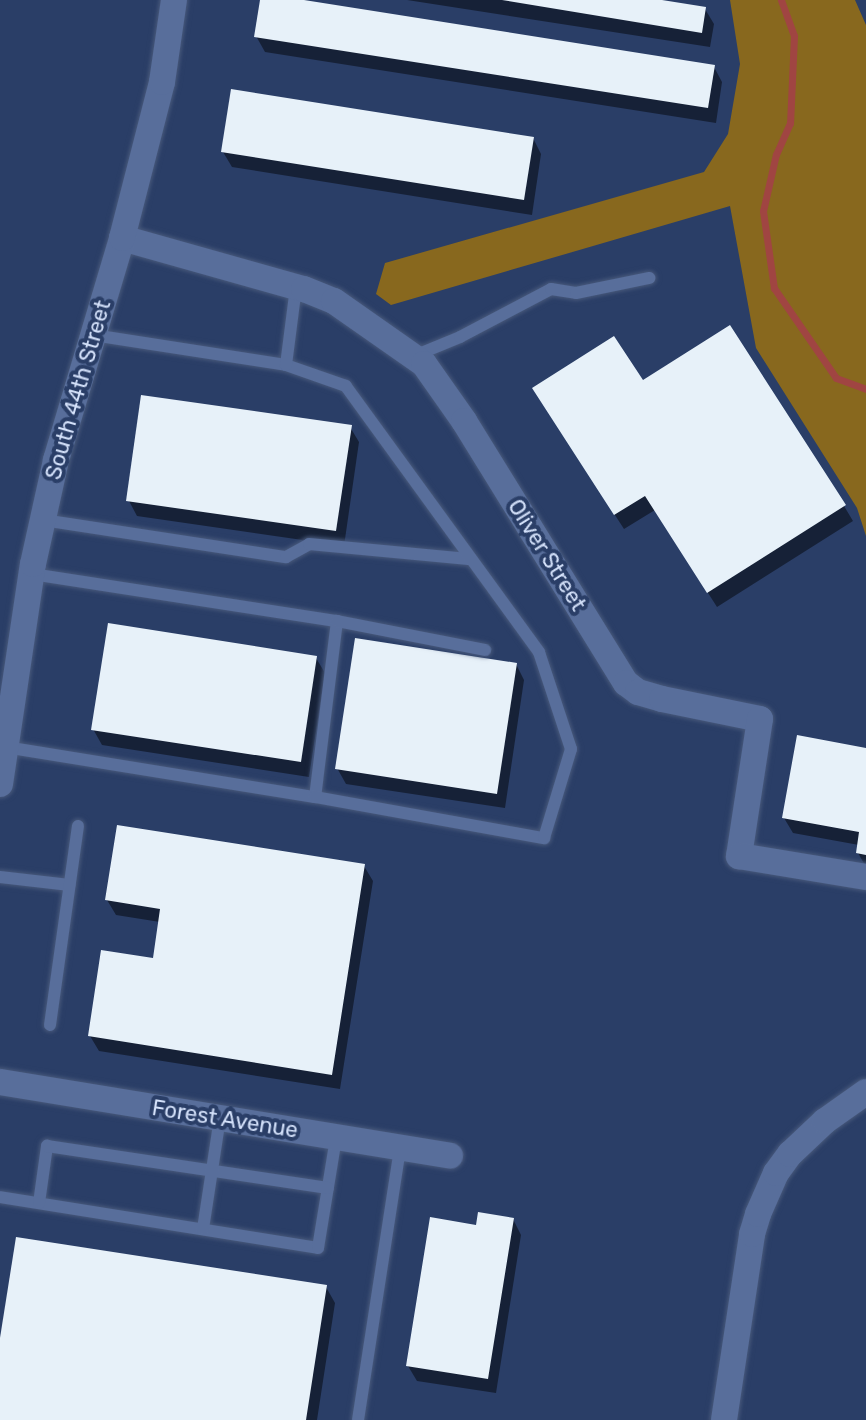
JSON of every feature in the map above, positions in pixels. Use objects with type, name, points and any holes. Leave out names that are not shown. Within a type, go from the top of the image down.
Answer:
[{"type":"street","name":"South 44th Street","points":[[0,784],[32,574],[56,460],[122,238],[162,82],[174,0]]},
{"type":"street","name":"Oliver Street","points":[[122,238],[296,287],[334,301],[424,364],[464,421],[626,683],[638,692],[662,699],[760,719],[739,856],[866,877]]},
{"type":"street","name":"Forest Avenue","points":[[0,1082],[450,1156]]},
{"type":"street","points":[[724,1420],[752,1234],[776,1173],[807,1135],[866,1092]]},
{"type":"lane","points":[[414,356],[460,337],[551,289],[576,293],[649,278]]},
{"type":"lane","points":[[286,365],[296,287]]},
{"type":"lane","points":[[5,747],[544,838],[571,749],[539,652],[468,559],[346,386],[286,365],[93,335]]},
{"type":"lane","points":[[43,520],[286,557],[309,544],[468,559]]},
{"type":"lane","points":[[32,574],[337,621],[485,650]]},
{"type":"lane","points":[[315,797],[337,621]]},
{"type":"lane","points":[[50,1025],[78,826]]},
{"type":"lane","points":[[0,877],[70,885]]},
{"type":"lane","points":[[203,1229],[220,1118]]},
{"type":"lane","points":[[0,1197],[318,1248],[336,1138]]},
{"type":"lane","points":[[39,1203],[47,1146],[328,1188]]},
{"type":"lane","points":[[358,1420],[400,1148]]},
{"type":"shaded area","points":[[730,0],[855,0],[866,25],[866,536],[857,508],[756,348],[730,206],[391,305],[376,294],[385,263],[704,172],[728,134],[740,64]]},
{"type":"building","points":[[260,0],[304,0],[715,65],[708,108],[254,37]]},
{"type":"building","points":[[502,0],[662,0],[706,7],[702,33]]},
{"type":"building","points":[[231,89],[534,137],[524,200],[221,152]]},
{"type":"building","points":[[730,325],[846,505],[707,593],[645,496],[614,515],[532,388],[614,336],[643,380]]},
{"type":"building","points":[[141,395],[352,425],[336,531],[126,501]]},
{"type":"building","points":[[108,623],[317,656],[301,762],[91,730]]},
{"type":"building","points":[[355,638],[517,663],[497,794],[335,769]]},
{"type":"building","points":[[797,735],[866,748],[866,855],[856,853],[859,832],[782,818]]},
{"type":"building","points":[[117,825],[365,864],[332,1075],[88,1036],[101,950],[153,958],[160,909],[105,900]]},
{"type":"building","points":[[478,1212],[514,1218],[488,1379],[406,1366],[430,1217],[476,1225]]},
{"type":"building","points":[[16,1237],[327,1285],[306,1420],[0,1420],[0,1338]]},
{"type":"waterway","points":[[781,0],[794,36],[790,123],[776,154],[763,211],[774,288],[836,378],[866,389]]}]
